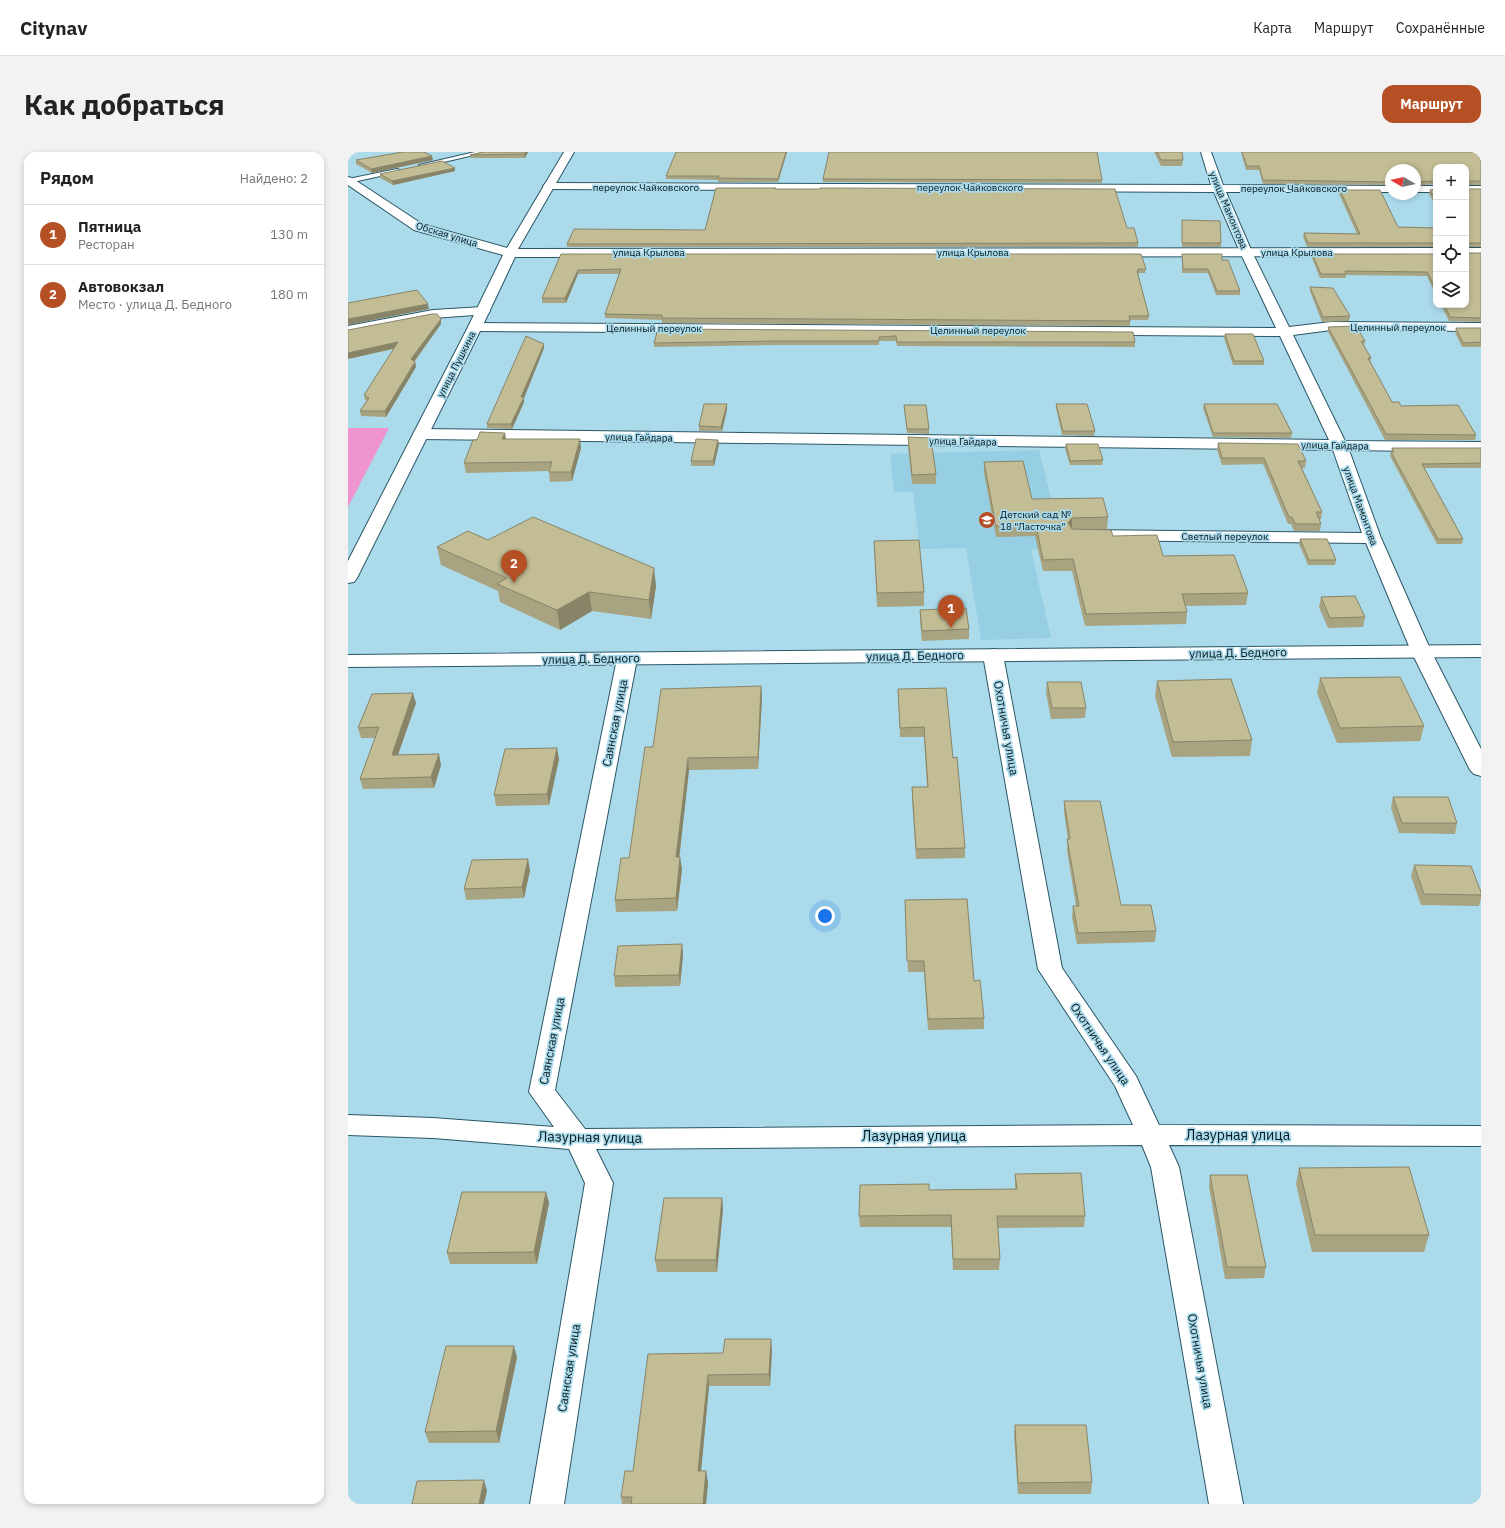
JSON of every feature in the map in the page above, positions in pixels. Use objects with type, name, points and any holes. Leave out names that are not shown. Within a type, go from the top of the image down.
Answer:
[{"type":"street","name":"улица Пушкина","points":[[348,578],[483,310],[510,252],[569,152]]},
{"type":"street","name":"улица Мамонтова","points":[[1206,152],[1218,188],[1246,252],[1339,445],[1372,538],[1421,652],[1477,756],[1481,770]]},
{"type":"street","name":"Обская улица","points":[[349,181],[418,227],[510,252]]},
{"type":"street","name":"переулок Чайковского","points":[[549,186],[1385,188]]},
{"type":"street","points":[[1421,189],[1433,189]]},
{"type":"street","points":[[1469,189],[1481,189]]},
{"type":"street","name":"улица Крылова","points":[[510,252],[1433,252]]},
{"type":"street","points":[[1469,252],[1481,252]]},
{"type":"street","points":[[348,330],[433,314],[483,310]]},
{"type":"street","name":"Целинный переулок","points":[[475,326],[1284,332],[1331,326],[1481,328]]},
{"type":"street","name":"улица Гайдара","points":[[421,434],[1481,447]]},
{"type":"street","name":"Светлый переулок","points":[[1078,535],[1372,538]]},
{"type":"street","name":"улица Д. Бедного","points":[[348,661],[1481,651]]},
{"type":"street","name":"Охотничья улица","points":[[994,655],[1050,969],[1127,1083],[1165,1167],[1226,1504]]},
{"type":"street","name":"Саянская улица","points":[[547,1504],[600,1183],[578,1139],[542,1092],[627,659]]},
{"type":"street","name":"Лазурная улица","points":[[348,1125],[433,1128],[578,1139],[1150,1135],[1481,1136]]},
{"type":"lane","points":[[418,166],[484,152]]},
{"type":"lane","points":[[349,181],[403,170]]},
{"type":"shaded area","points":[[348,428],[389,428],[348,507]]},
{"type":"shaded area","name":"Детский сад № 18 \"Ласточка\"","points":[[1039,450],[1063,547],[1031,549],[1051,638],[981,640],[966,548],[920,549],[913,492],[894,492],[890,454]]},
{"type":"building","points":[[403,152],[424,152],[432,156],[371,169],[356,160]]},
{"type":"building","points":[[483,152],[526,152],[524,154],[470,155]]},
{"type":"building","points":[[676,152],[786,152],[778,179],[718,178],[719,176],[666,176]]},
{"type":"building","points":[[829,152],[1097,152],[1102,180],[823,179]]},
{"type":"building","points":[[1157,152],[1182,152],[1183,160],[1161,160]]},
{"type":"building","points":[[1242,152],[1481,152],[1481,181],[1469,181],[1469,164],[1433,164],[1433,181],[1421,182],[1421,164],[1385,164],[1385,182],[1263,180],[1259,166],[1247,166]]},
{"type":"building","points":[[442,161],[455,168],[392,181],[380,174]]},
{"type":"building","points":[[716,188],[1115,189],[1127,228],[1134,228],[1138,243],[567,244],[574,229],[705,230]]},
{"type":"building","points":[[1469,189],[1481,189],[1481,243],[1469,243]]},
{"type":"building","points":[[1340,190],[1380,190],[1398,227],[1433,228],[1433,243],[1308,243],[1304,233],[1360,234]]},
{"type":"building","points":[[1182,220],[1220,221],[1221,243],[1182,243]]},
{"type":"building","points":[[1469,253],[1481,253],[1481,318],[1450,317],[1446,308],[1469,308]]},
{"type":"building","points":[[561,254],[1141,254],[1146,269],[1138,269],[1139,271],[1137,271],[1149,316],[1129,316],[1130,321],[662,318],[662,315],[605,314],[621,269],[578,270],[565,298],[542,298]]},
{"type":"building","points":[[1182,254],[1222,254],[1222,260],[1228,260],[1240,291],[1217,291],[1208,269],[1183,269]]},
{"type":"building","points":[[1312,254],[1433,254],[1433,283],[1427,272],[1345,271],[1346,274],[1321,274]]},
{"type":"building","points":[[1310,287],[1333,288],[1350,316],[1323,317]]},
{"type":"building","points":[[417,290],[428,304],[348,319],[348,303]]},
{"type":"building","points":[[437,314],[441,319],[411,359],[415,362],[385,411],[360,411],[369,398],[364,395],[398,342],[348,353],[348,330]]},
{"type":"building","points":[[1356,326],[1365,341],[1361,341],[1371,358],[1368,358],[1392,402],[1399,402],[1401,406],[1458,405],[1476,435],[1386,434],[1328,327]]},
{"type":"building","points":[[1456,328],[1481,328],[1481,342],[1463,343]]},
{"type":"building","points":[[658,329],[1133,332],[1135,342],[897,342],[896,336],[879,337],[879,341],[654,343]]},
{"type":"building","points":[[1225,334],[1253,334],[1264,361],[1234,361]]},
{"type":"building","points":[[526,336],[544,344],[521,397],[524,397],[511,424],[487,424]]},
{"type":"building","points":[[704,404],[727,404],[721,427],[699,426]]},
{"type":"building","points":[[1056,404],[1087,404],[1095,431],[1063,431]]},
{"type":"building","points":[[1204,404],[1277,404],[1292,433],[1213,433]]},
{"type":"building","points":[[904,405],[926,405],[929,429],[907,429]]},
{"type":"building","points":[[480,432],[505,433],[502,439],[580,439],[571,472],[549,472],[552,462],[464,463],[473,440],[477,440]]},
{"type":"building","points":[[908,437],[931,438],[936,474],[912,475]]},
{"type":"building","points":[[696,439],[718,440],[713,461],[691,461]]},
{"type":"building","points":[[1218,443],[1298,444],[1306,461],[1298,461],[1322,512],[1316,512],[1321,524],[1295,524],[1292,517],[1289,517],[1264,458],[1222,458]]},
{"type":"building","points":[[1066,444],[1098,444],[1103,460],[1070,461]]},
{"type":"building","points":[[1392,448],[1481,448],[1481,463],[1422,464],[1463,539],[1438,539],[1391,452],[1394,452]]},
{"type":"building","points":[[1023,461],[1032,499],[1103,498],[1108,517],[1072,518],[1068,523],[1072,529],[1111,530],[1113,536],[1157,535],[1163,556],[1234,555],[1248,593],[1182,594],[1187,612],[1086,614],[1073,559],[1043,560],[1036,525],[996,526],[984,462]]},
{"type":"building","points":[[533,517],[654,568],[649,600],[589,592],[557,610],[497,584],[507,578],[437,547],[468,531],[488,540]]},
{"type":"building","points":[[1300,539],[1327,539],[1336,560],[1309,560]]},
{"type":"building","points":[[919,540],[924,592],[877,593],[874,541]]},
{"type":"building","points":[[1355,596],[1365,617],[1330,618],[1321,597]]},
{"type":"building","points":[[966,608],[969,629],[922,631],[920,610]]},
{"type":"building","points":[[1400,677],[1424,726],[1340,728],[1320,678]]},
{"type":"building","points":[[1231,679],[1252,740],[1173,742],[1157,681]]},
{"type":"building","points":[[1047,682],[1081,682],[1086,708],[1052,708]]},
{"type":"building","points":[[761,686],[758,757],[688,758],[676,857],[680,857],[676,898],[615,900],[621,858],[629,858],[645,747],[653,747],[661,689]]},
{"type":"building","points":[[946,688],[953,758],[957,757],[965,848],[916,849],[912,787],[928,787],[924,727],[900,728],[898,689]]},
{"type":"building","points":[[413,693],[392,755],[439,754],[431,777],[360,779],[379,727],[358,728],[372,694]]},
{"type":"building","points":[[557,748],[547,794],[494,795],[505,749]]},
{"type":"building","points":[[1393,797],[1448,797],[1457,823],[1402,823]]},
{"type":"building","points":[[1064,801],[1100,801],[1121,905],[1151,905],[1156,931],[1078,933],[1073,906],[1079,906],[1067,839],[1070,839]]},
{"type":"building","points":[[528,859],[522,887],[464,889],[472,860]]},
{"type":"building","points":[[1414,865],[1471,866],[1481,895],[1424,894]]},
{"type":"building","points":[[967,899],[974,981],[980,980],[984,1018],[928,1019],[924,961],[907,961],[905,900]]},
{"type":"building","points":[[682,944],[679,975],[614,976],[618,946]]},
{"type":"building","points":[[1409,1167],[1429,1235],[1315,1235],[1299,1168]]},
{"type":"building","points":[[1081,1173],[1085,1216],[997,1216],[1000,1259],[953,1259],[951,1215],[859,1216],[860,1185],[929,1184],[929,1190],[1017,1189],[1015,1174]]},
{"type":"building","points":[[1210,1175],[1247,1175],[1266,1267],[1227,1267]]},
{"type":"building","points":[[462,1192],[546,1192],[534,1252],[447,1253]]},
{"type":"building","points":[[664,1198],[722,1198],[716,1260],[655,1260]]},
{"type":"building","points":[[725,1339],[771,1339],[769,1374],[708,1375],[698,1471],[706,1471],[703,1504],[631,1504],[632,1497],[621,1497],[625,1471],[633,1471],[648,1354],[723,1353]]},
{"type":"building","points":[[446,1346],[514,1346],[496,1431],[425,1432]]},
{"type":"building","points":[[1015,1425],[1086,1425],[1092,1482],[1018,1483]]},
{"type":"building","points":[[484,1480],[479,1504],[412,1504],[417,1481]]},
{"type":"place","name":"Детский сад № 18 \"Ласточка\"","points":[[987,520]]},
{"type":"place","name":"Автовокзал","points":[[514,583]]},
{"type":"place","name":"Пятница","points":[[951,628]]}]
